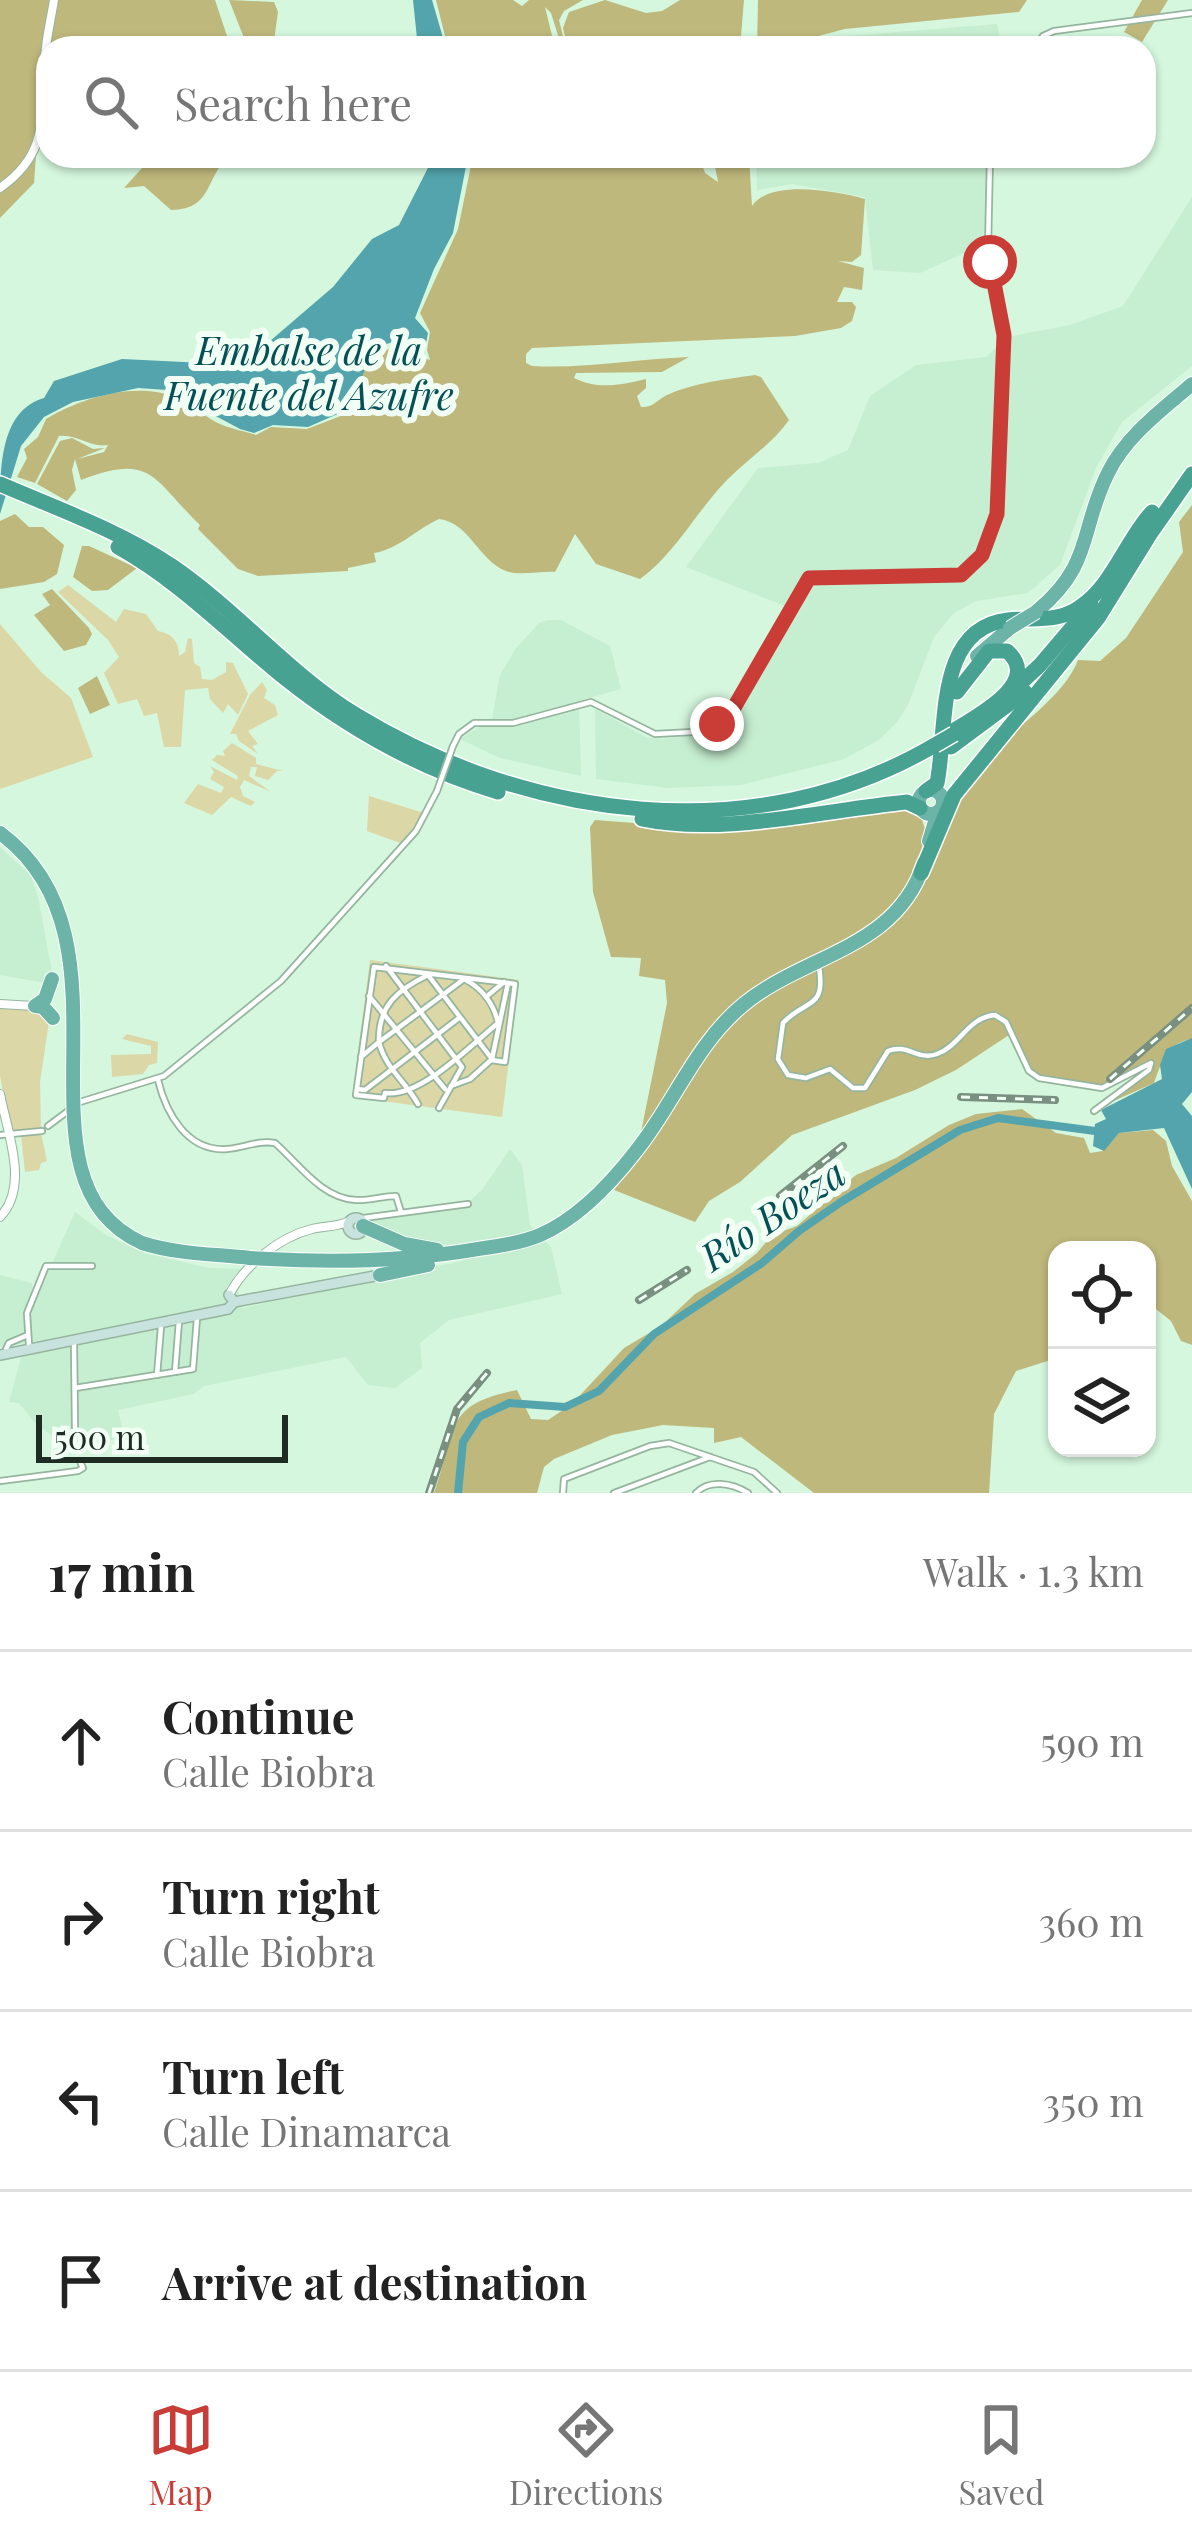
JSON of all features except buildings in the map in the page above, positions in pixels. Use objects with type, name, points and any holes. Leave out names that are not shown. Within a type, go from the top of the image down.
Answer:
[{"type":"highway","points":[[921,873],[957,692],[977,656],[1064,587],[1078,566],[1099,495],[1116,459],[1140,429],[1192,384]]},
{"type":"highway","points":[[0,484],[172,566],[306,680],[430,755],[482,776],[564,799],[650,810],[755,807],[829,790],[944,747],[1006,697],[1064,639],[1192,459]]},
{"type":"highway","points":[[642,819],[726,819],[790,810],[872,786],[996,716],[1051,668],[1104,604],[1192,474]]},
{"type":"highway","points":[[0,496],[81,523],[175,582],[284,677],[405,755],[478,786],[527,800],[686,824],[726,822],[932,801],[981,757]]},
{"type":"highway","points":[[932,801],[952,673],[961,647],[991,624],[1057,617],[1080,608],[1099,589],[1152,512]]},
{"type":"highway","points":[[380,1275],[516,1246],[542,1234],[602,1190],[630,1159],[707,1041],[739,1008],[772,983],[854,946],[889,921],[931,857],[947,807],[981,757],[1098,618],[1147,538]]},
{"type":"highway","points":[[944,747],[1013,686],[1020,673],[1017,661],[1003,650],[989,651],[957,692]]},
{"type":"highway","points":[[0,833],[24,853],[44,881],[56,918],[59,957],[49,1012]]},
{"type":"highway","points":[[44,1102],[49,1148]]},
{"type":"highway","points":[[82,1208],[118,1234],[143,1244],[301,1261],[403,1260],[542,1234]]},
{"type":"highway","points":[[359,1224],[418,1248],[442,1251],[502,1245]]},
{"type":"highway","points":[[301,1261],[366,1256],[370,1241],[359,1224]]},
{"type":"main road","points":[[3,1348],[380,1275]]},
{"type":"main road","points":[[3,1348],[227,1303]]},
{"type":"street","points":[[48,36],[54,0]]},
{"type":"street","points":[[1043,36],[1192,13]]},
{"type":"street","points":[[0,188],[20,172],[36,148]]},
{"type":"street","points":[[4,1134],[45,1129],[80,1102],[158,1080],[281,981],[416,831],[459,734],[474,723],[513,723],[585,703],[598,704],[655,734],[694,732],[717,724],[732,711],[806,582],[817,576],[961,575],[976,562],[989,541],[998,503],[1004,335],[988,249],[990,168]]},
{"type":"street","points":[[818,960],[822,985],[818,998],[783,1023],[778,1059],[788,1075],[806,1078],[830,1069],[853,1088],[862,1089],[872,1082],[888,1051],[903,1047],[923,1055],[937,1054],[977,1020],[995,1015],[1006,1022],[1029,1071],[1039,1078],[1102,1088],[1150,1064],[1149,1070],[1094,1111]]},
{"type":"street","points":[[361,1089],[373,968],[386,966],[514,984],[505,1062],[492,1059],[431,974]]},
{"type":"street","points":[[386,966],[462,1071],[439,1108]]},
{"type":"street","points":[[418,1104],[391,1070],[380,1042],[382,1013],[402,988],[431,974]]},
{"type":"street","points":[[361,1057],[464,978]]},
{"type":"street","points":[[449,1088],[470,1079],[492,1059],[498,1044],[498,1024],[485,997],[464,978]]},
{"type":"street","points":[[485,997],[506,982]]},
{"type":"street","points":[[361,1089],[410,1092],[502,1021],[506,982]]},
{"type":"street","points":[[369,996],[432,1075],[449,1088]]},
{"type":"street","points":[[0,1004],[49,1012]]},
{"type":"street","points":[[361,1089],[460,1017]]},
{"type":"street","points":[[498,1024],[509,1027]]},
{"type":"street","points":[[158,1080],[170,1116],[202,1144],[224,1149],[275,1142],[334,1194],[355,1200],[396,1196],[401,1212]]},
{"type":"street","points":[[0,1094],[16,1187],[0,1217]]},
{"type":"street","points":[[61,1346],[197,1318],[227,1303],[236,1283],[273,1247],[300,1233],[468,1204]]},
{"type":"street","points":[[27,1340],[27,1312],[46,1266],[92,1266]]},
{"type":"street","points":[[75,1388],[193,1369],[197,1318]]},
{"type":"street","points":[[175,1372],[179,1321]]},
{"type":"street","points":[[158,1375],[161,1325]]},
{"type":"street","points":[[74,1343],[75,1427]]},
{"type":"street","points":[[563,1493],[562,1483],[568,1477],[661,1443],[754,1472],[777,1493]]},
{"type":"street","points":[[614,1493],[711,1457]]},
{"type":"street","points":[[0,1481],[78,1471],[81,1464]]},
{"type":"street","points":[[696,1493],[710,1484],[732,1485],[748,1493]]},
{"type":"shaded area","points":[[0,0],[215,0],[227,36],[36,36],[34,183],[0,218]]},
{"type":"shaded area","points":[[229,0],[274,2],[278,12],[275,36],[243,36]]},
{"type":"shaded area","points":[[436,0],[513,0],[522,6],[529,0],[583,0],[564,11],[559,20],[563,36],[558,36],[545,7],[552,36],[445,36]]},
{"type":"shaded area","points":[[605,0],[646,13],[662,11],[680,0],[744,0],[741,36],[565,36],[569,12]]},
{"type":"shaded area","points":[[758,0],[1027,0],[1019,12],[845,29],[818,36],[757,36]]},
{"type":"shaded area","points":[[1142,0],[1168,0],[1146,36],[1124,32]]},
{"type":"shaded area","points":[[997,24],[1000,36],[847,36]]},
{"type":"shaded area","points":[[142,168],[219,168],[201,199],[184,208],[171,210],[144,186],[124,188]]},
{"type":"shaded area","points":[[471,168],[703,168],[718,182],[715,168],[750,168],[752,206],[773,192],[788,190],[865,199],[861,255],[852,262],[838,261],[864,268],[862,290],[844,287],[837,302],[852,302],[856,307],[852,321],[841,328],[795,336],[532,348],[526,354],[526,363],[551,367],[689,357],[662,372],[576,373],[574,378],[601,385],[646,379],[646,388],[637,396],[641,407],[688,387],[755,375],[789,420],[728,479],[665,557],[640,579],[596,564],[575,534],[555,572],[506,571],[459,527],[439,519],[374,553],[376,562],[348,571],[258,576],[238,569],[161,484],[138,470],[105,472],[81,480],[75,459],[76,490],[67,501],[37,484],[60,441],[72,438],[93,449],[105,448],[77,459],[104,452],[108,445],[95,445],[72,437],[59,436],[35,483],[17,477],[27,458],[24,449],[38,437],[46,419],[111,394],[164,394],[220,424],[256,435],[271,427],[307,429],[351,412],[350,391],[360,389],[357,379],[366,363],[392,347],[430,360],[430,332],[420,313],[458,229]]},
{"type":"shaded area","points":[[756,168],[987,168],[984,244],[920,273],[873,270],[865,197],[792,184],[757,190]]},
{"type":"shaded area","points":[[1192,197],[1192,366],[1122,422],[1096,468],[1060,565],[1028,593],[976,601],[954,613],[934,637],[897,722],[879,740],[844,759],[741,785],[668,788],[596,779],[595,709],[646,737],[713,732],[736,715],[795,610],[686,567],[758,468],[818,463],[848,450],[870,396],[916,365],[986,357],[1007,337],[1070,325],[1123,306]]},
{"type":"shaded area","points":[[1192,505],[1192,1005],[1105,1080],[1192,1010],[1192,1039],[1171,1049],[1154,1083],[1109,1103],[1150,1071],[1148,1063],[1103,1087],[1037,1077],[1012,1033],[915,1090],[792,1135],[740,1182],[709,1201],[695,1222],[614,1190],[635,1162],[667,1003],[665,980],[639,976],[641,958],[611,957],[593,892],[590,827],[595,820],[699,828],[910,808],[926,832],[987,758],[1062,687],[1078,660],[1100,661],[1126,638],[1183,552],[1179,522]]},
{"type":"shaded area","points":[[15,514],[29,527],[43,527],[64,545],[57,574],[44,582],[0,589],[0,521]]},
{"type":"shaded area","points":[[82,546],[137,568],[108,590],[92,591],[73,577]]},
{"type":"shaded area","points":[[68,585],[116,622],[124,609],[146,614],[158,631],[174,639],[179,656],[188,638],[192,639],[194,663],[202,679],[212,680],[226,672],[226,662],[233,663],[248,694],[238,715],[228,704],[223,713],[210,699],[208,688],[185,690],[181,747],[164,747],[157,713],[144,716],[137,699],[118,704],[104,673],[119,657],[108,640],[58,592]]},
{"type":"shaded area","points":[[52,589],[89,628],[92,634],[86,645],[64,651],[34,615],[50,605],[42,594]]},
{"type":"shaded area","points":[[561,620],[610,646],[621,689],[579,701],[581,776],[500,758],[460,739],[492,719],[500,675],[516,648],[539,623]]},
{"type":"shaded area","points":[[0,624],[41,672],[71,698],[93,757],[0,789]]},
{"type":"shaded area","points":[[97,676],[110,705],[90,714],[78,688]]},
{"type":"shaded area","points":[[262,682],[267,690],[264,698],[275,705],[278,715],[248,731],[258,744],[252,746],[258,754],[230,734]]},
{"type":"shaded area","points":[[232,743],[256,758],[256,764],[283,771],[268,780],[255,776],[257,767],[251,767],[249,776],[271,792],[244,780],[243,796],[255,802],[251,806],[231,797],[212,815],[184,803],[198,784],[221,793],[224,787],[210,779],[214,772],[210,766],[237,780],[238,776],[212,760],[225,756],[223,751]]},
{"type":"shaded area","points":[[369,796],[424,813],[403,844],[367,831]]},
{"type":"shaded area","points":[[0,847],[31,876],[52,972],[46,983],[0,975]]},
{"type":"shaded area","points":[[370,960],[519,980],[502,1117],[352,1097]]},
{"type":"shaded area","points":[[0,1008],[39,1008],[50,1015],[40,1082],[41,1129],[11,1132],[0,1076]]},
{"type":"shaded area","points":[[127,1034],[158,1042],[157,1063],[143,1074],[112,1077],[111,1055],[151,1054],[151,1046],[122,1039]]},
{"type":"shaded area","points":[[1022,1109],[1056,1133],[1084,1138],[1090,1153],[1103,1151],[1119,1133],[1153,1130],[1166,1141],[1172,1166],[1192,1201],[1192,1345],[1181,1341],[1171,1321],[1156,1309],[1156,1241],[1048,1241],[1048,1361],[1016,1371],[994,1414],[989,1493],[814,1493],[741,1437],[714,1443],[714,1428],[663,1425],[612,1435],[554,1459],[544,1467],[537,1493],[434,1493],[455,1424],[475,1404],[517,1390],[531,1419],[548,1420],[572,1404],[624,1348],[661,1326],[695,1294],[733,1272],[772,1235],[797,1226],[856,1175],[976,1114]]},
{"type":"shaded area","points":[[41,1133],[47,1161],[39,1170],[25,1172],[21,1135]]},
{"type":"shaded area","points":[[510,1149],[522,1165],[530,1225],[551,1247],[562,1294],[449,1320],[420,1343],[422,1368],[395,1388],[368,1385],[346,1357],[204,1386],[194,1394],[118,1410],[124,1436],[88,1448],[59,1441],[19,1403],[9,1402],[25,1343],[0,1347],[0,1275],[32,1283],[32,1294],[42,1266],[53,1261],[75,1212],[106,1235],[144,1253],[209,1268],[246,1269],[238,1291],[242,1308],[462,1261],[458,1247],[421,1245],[367,1223],[369,1218],[462,1208],[482,1190]]},
{"type":"water","points":[[413,0],[432,0],[442,36],[417,36]]},
{"type":"water","name":"Embalse de la Fuente del Azufre","points":[[428,168],[466,168],[453,233],[415,318],[428,333],[424,354],[394,342],[374,347],[349,409],[308,427],[273,425],[254,433],[167,390],[138,388],[73,402],[44,417],[21,446],[0,514],[2,460],[11,428],[29,405],[44,398],[54,381],[122,359],[248,360],[333,287],[372,239],[399,225]]},
{"type":"water","points":[[1192,1038],[1192,1092],[1182,1104],[1192,1116],[1192,1189],[1164,1128],[1119,1133],[1104,1151],[1093,1146],[1095,1124],[1106,1119],[1101,1110],[1162,1079],[1160,1065],[1166,1049]]},
{"type":"waterway","name":"Río Boeza","points":[[458,1493],[463,1442],[479,1417],[509,1403],[565,1407],[599,1391],[654,1334],[762,1263],[841,1202],[960,1130],[998,1118],[1095,1131],[1104,1128]]},
{"type":"railway","points":[[1110,1079],[1192,1008]]},
{"type":"railway","points":[[961,1097],[1055,1100]]},
{"type":"railway","points":[[780,1196],[843,1146]]},
{"type":"railway","points":[[639,1300],[687,1270]]},
{"type":"railway","points":[[429,1493],[457,1409],[487,1373]]},
{"type":"route","points":[[717,724],[732,711],[809,578],[961,575],[982,555],[997,514],[1004,335],[990,262]]}]
